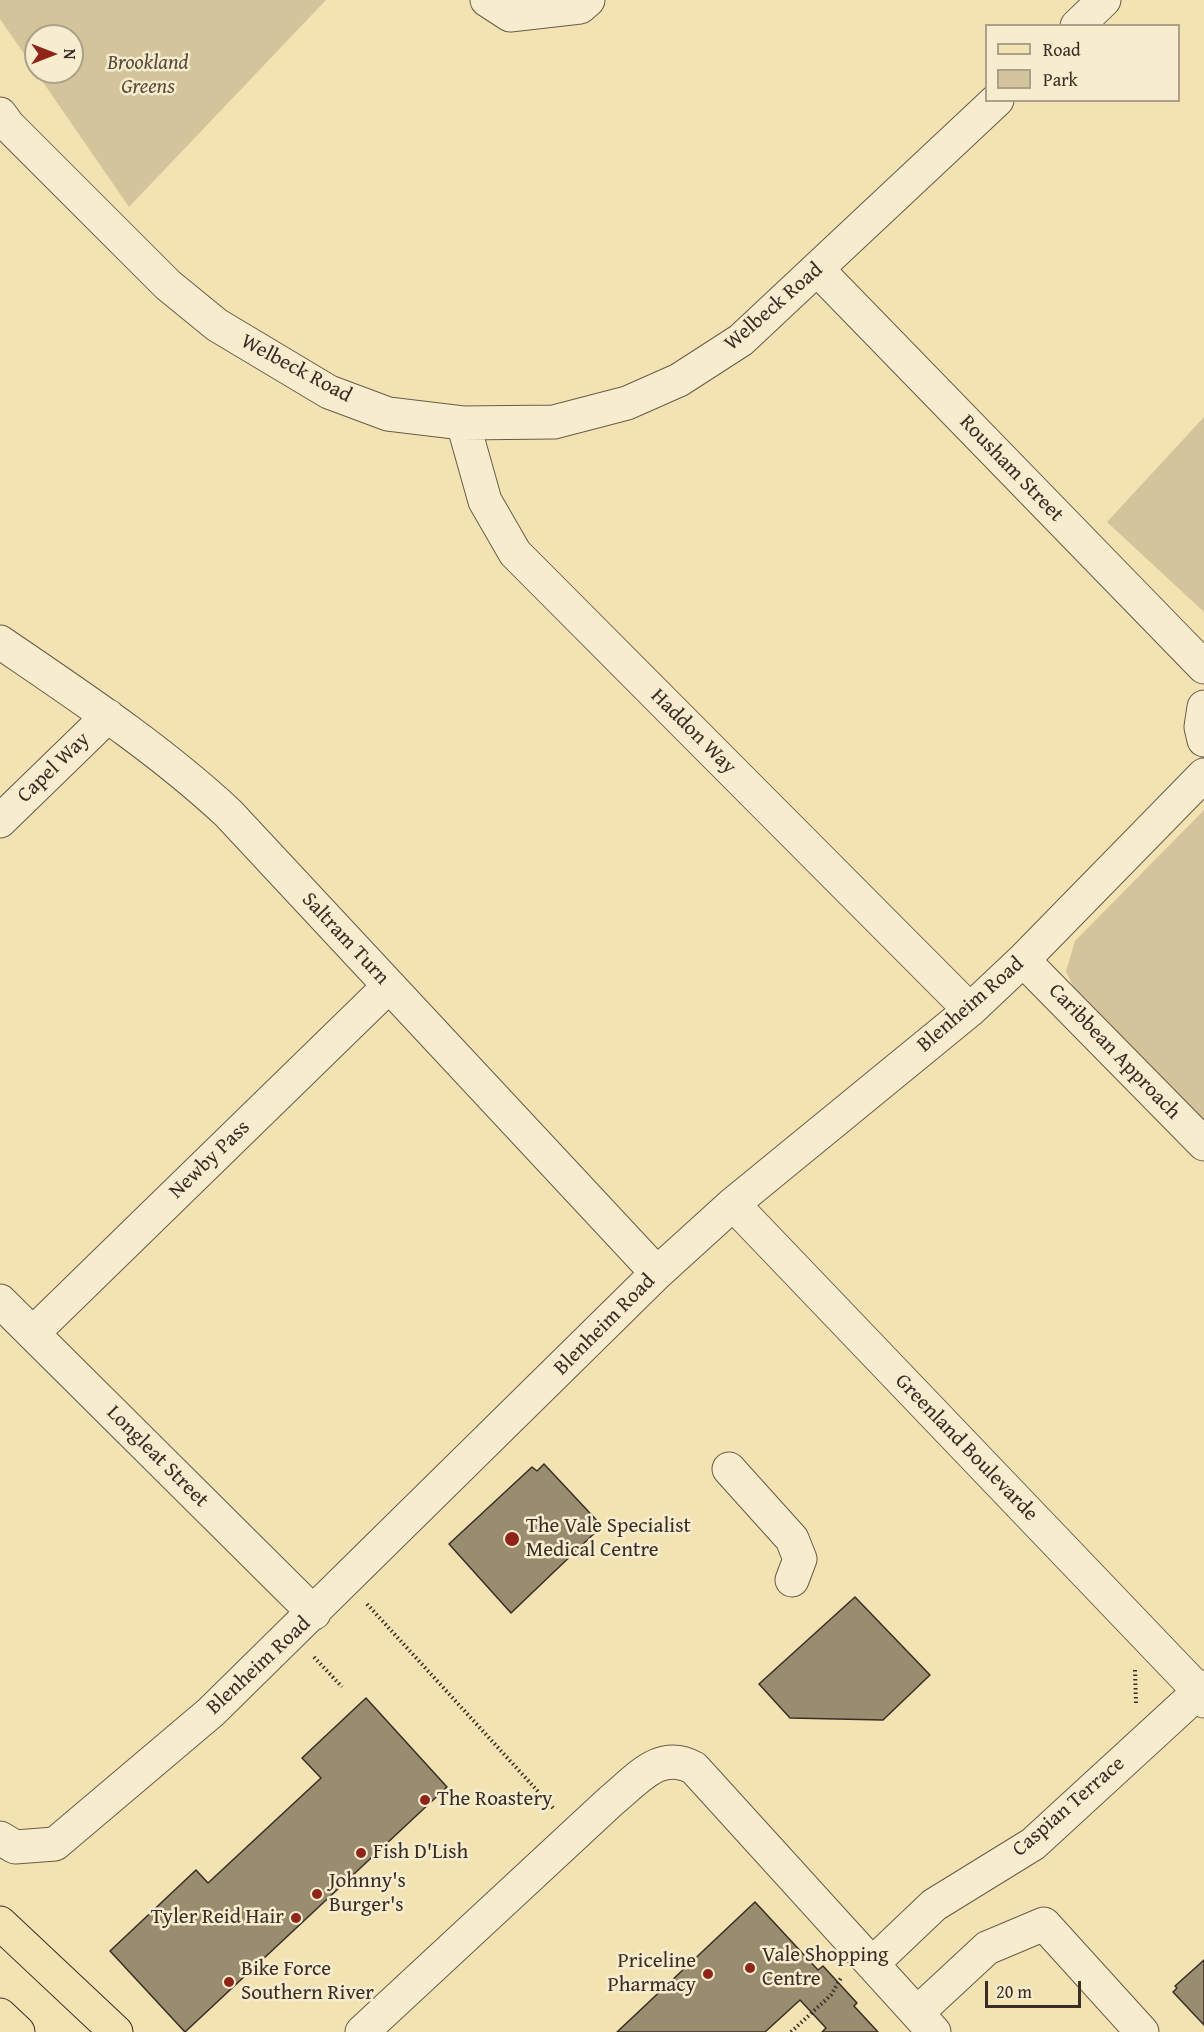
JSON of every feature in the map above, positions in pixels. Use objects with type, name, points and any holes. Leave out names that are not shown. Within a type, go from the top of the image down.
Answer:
[{"type":"main road","points":[[0,1923],[116,2032]]},
{"type":"main road","points":[[0,2015],[18,2032]]},
{"type":"street","points":[[488,0],[510,15],[580,7],[588,0]]},
{"type":"street","points":[[1079,24],[1104,0]]},
{"type":"street","name":"Welbeck Road","points":[[3,124],[168,285],[217,326],[329,392],[388,414],[463,423],[554,422],[627,403],[679,380],[741,340],[995,102]]},
{"type":"street","name":"Rousham Street","points":[[818,270],[1204,667]]},
{"type":"street","name":"Haddon Way","points":[[463,423],[485,501],[515,553],[970,1010]]},
{"type":"street","name":"Saltram Turn","points":[[0,642],[108,716],[184,773],[228,813],[657,1273]]},
{"type":"street","points":[[1204,707],[1201,727],[1204,740]]},
{"type":"street","name":"Capel Way","points":[[0,821],[108,716]]},
{"type":"street","name":"Blenheim Road","points":[[0,1838],[15,1847],[55,1844],[211,1712],[657,1273],[734,1204],[970,1010],[1023,960],[1204,775]]},
{"type":"street","name":"Caribbean Approach","points":[[1023,960],[1204,1144]]},
{"type":"street","name":"Newby Pass","points":[[33,1333],[388,987]]},
{"type":"street","name":"Greenland Boulevarde","points":[[734,1204],[1160,1651],[1203,1693]]},
{"type":"street","name":"Longleat Street","points":[[0,1301],[314,1613]]},
{"type":"street","points":[[729,1469],[792,1539],[800,1559],[792,1580]]},
{"type":"street","name":"Caspian Terrace","points":[[872,1964],[934,1905],[1033,1844],[1203,1693]]},
{"type":"street","points":[[362,2032],[612,1800],[647,1771],[667,1760],[681,1760],[694,1768],[926,2022],[987,1948],[1044,1924],[1142,2032]]},
{"type":"path","points":[[360,1596],[562,1818]]},
{"type":"path","points":[[1136,1706],[1138,1696],[1133,1672],[1160,1651]]},
{"type":"path","points":[[313,1656],[342,1687]]},
{"type":"path","points":[[791,2032],[831,1995]]},
{"type":"green space","name":"Brookland Greens","points":[[0,0],[326,0],[129,207],[44,84],[84,84],[84,24],[24,24],[24,54],[0,19]]},
{"type":"green space","points":[[1204,417],[1204,612],[1107,522]]},
{"type":"green space","points":[[1204,810],[1204,1122],[1078,997],[1066,971],[1075,941]]},
{"type":"building","points":[[544,1464],[602,1526],[511,1613],[449,1544],[532,1467],[537,1471]]},
{"type":"building","points":[[855,1597],[930,1675],[883,1720],[790,1718],[759,1684]]},
{"type":"building","points":[[366,1698],[447,1787],[185,2032],[110,1951],[196,1870],[208,1883],[321,1778],[302,1758]]},
{"type":"building","name":"Vale Shopping Centre","points":[[755,1902],[818,1970],[823,1966],[857,2003],[854,2006],[878,2032],[822,2032],[826,2028],[800,2000],[765,2032],[617,2032]]},
{"type":"building","points":[[1204,1960],[1204,2025],[1173,1992],[1177,1988],[1175,1986]]},
{"type":"place","name":"The Vale Specialist Medical Centre","points":[[512,1539]]},
{"type":"place","name":"The Roastery","points":[[425,1800]]},
{"type":"place","name":"Fish D'Lish","points":[[361,1853]]},
{"type":"place","name":"Johnny's Burger's","points":[[317,1894]]},
{"type":"place","name":"Tyler Reid Hair","points":[[296,1918]]},
{"type":"place","name":"Vale Shopping Centre","points":[[750,1968]]},
{"type":"place","name":"Priceline Pharmacy","points":[[708,1974]]},
{"type":"place","name":"Bike Force Southern River","points":[[229,1982]]}]
